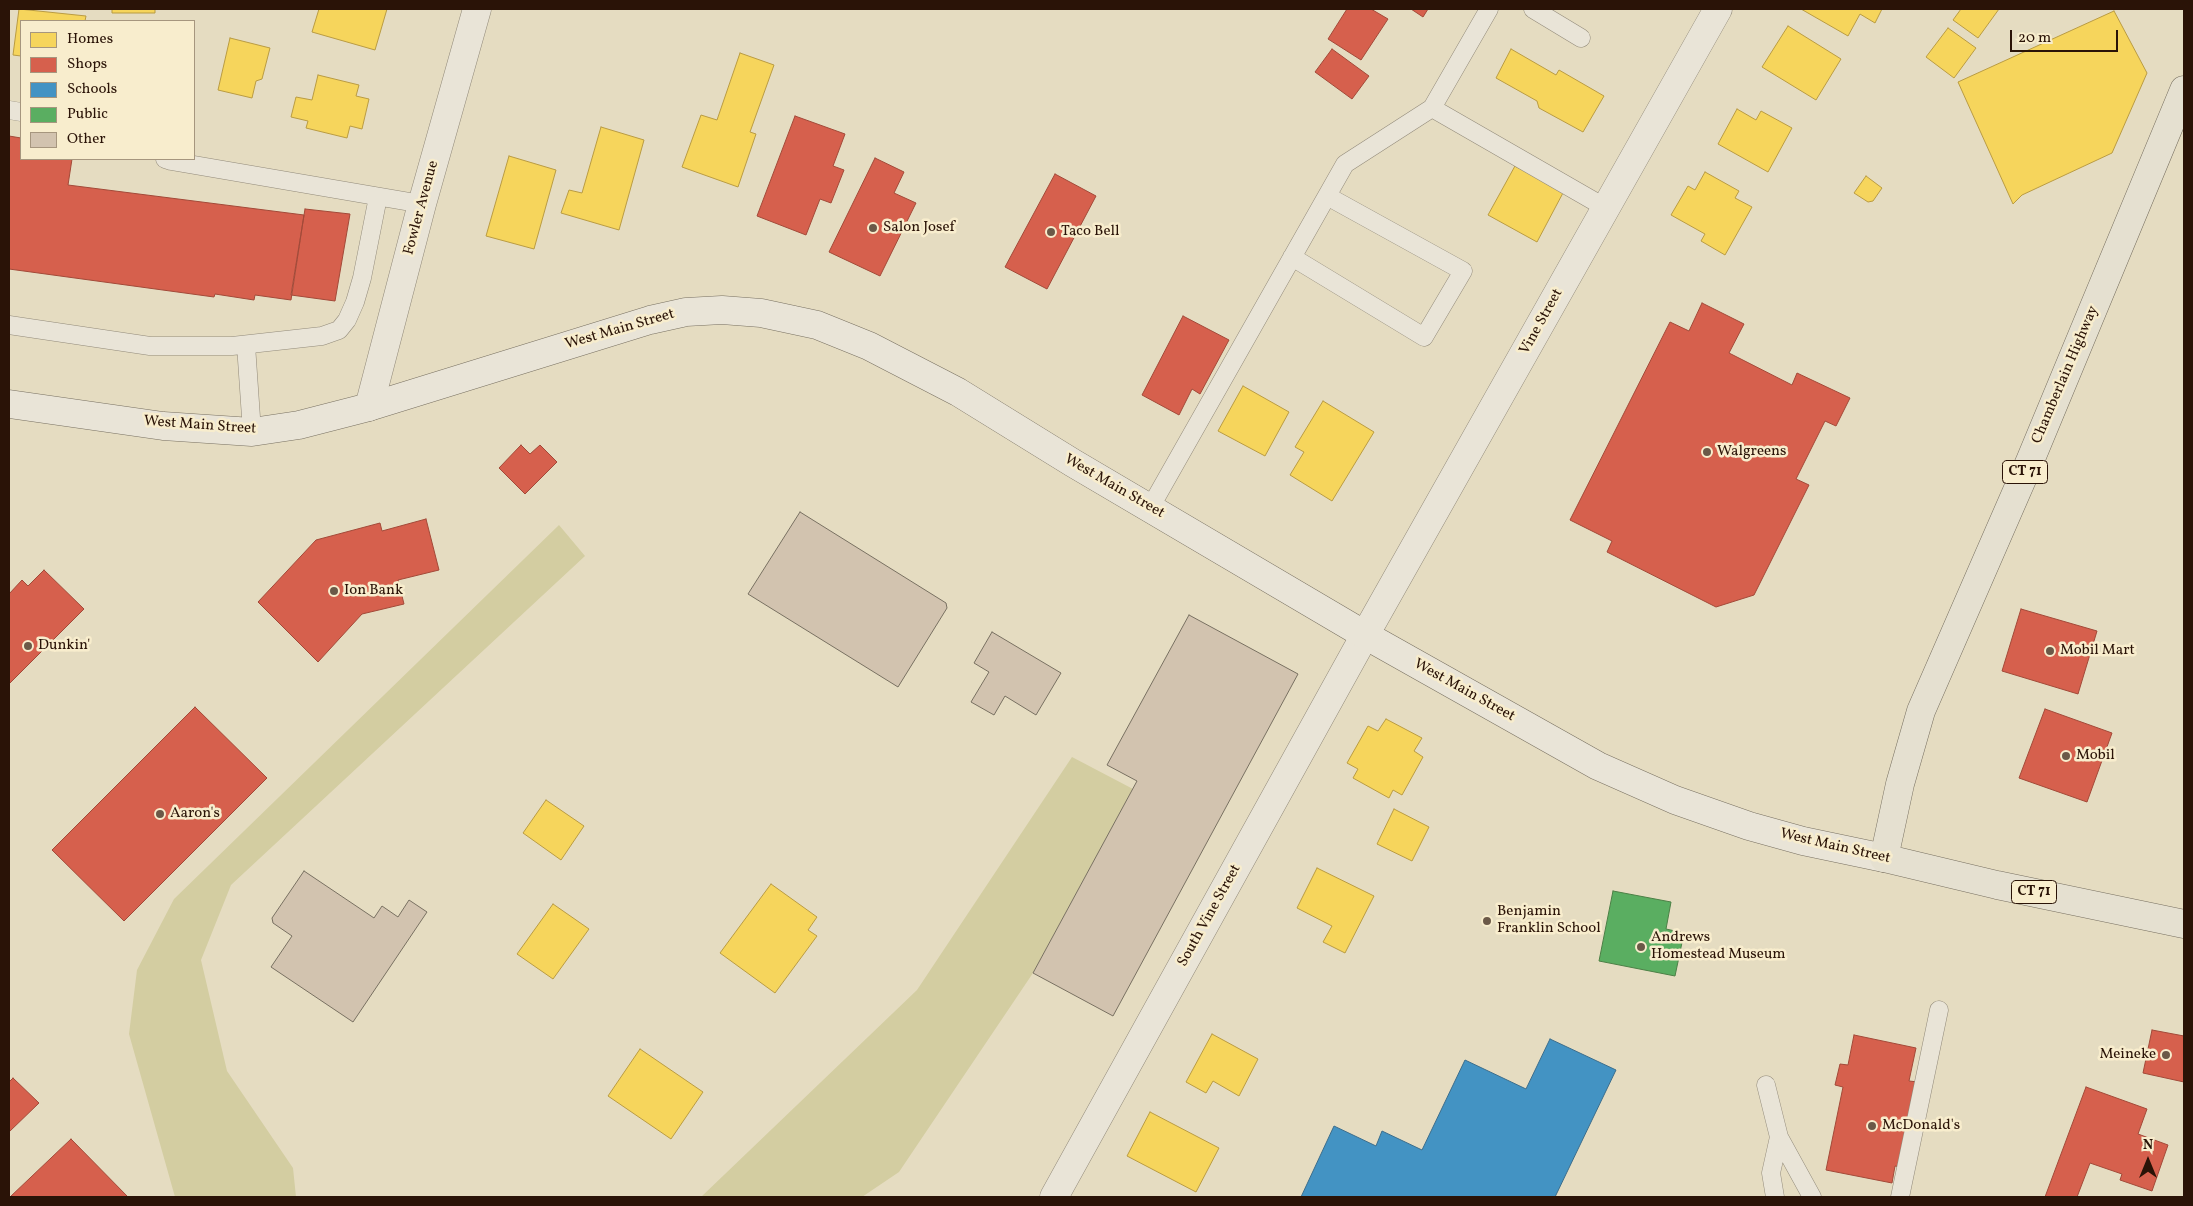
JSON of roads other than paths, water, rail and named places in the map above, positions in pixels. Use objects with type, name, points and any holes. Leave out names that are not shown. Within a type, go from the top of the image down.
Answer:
[{"type":"main road","name":"Fowler Avenue","points":[[370,407],[422,204],[477,9]]},
{"type":"main road","name":"Vine Street","points":[[1365,635],[1718,9]]},
{"type":"main road","name":"Chamberlain Highway","points":[[1884,858],[1900,784],[1921,711],[2030,461],[2184,90]]},
{"type":"main road","name":"West Main Street","points":[[9,404],[163,426],[252,432],[299,425],[370,407],[650,320],[686,312],[722,310],[761,313],[817,325],[869,346],[958,392],[1365,635],[1598,766],[1675,800],[1749,826],[1803,841],[1997,885],[2184,924]]},
{"type":"main road","name":"South Vine Street","points":[[1054,1197],[1365,635]]},
{"type":"lane","points":[[1150,508],[1345,164],[1432,108],[1489,9]]},
{"type":"lane","points":[[1533,9],[1581,38]]},
{"type":"lane","points":[[1432,108],[1606,208]]},
{"type":"lane","points":[[171,160],[422,204]]},
{"type":"lane","points":[[1292,257],[1424,337],[1463,271],[1327,196]]},
{"type":"lane","points":[[9,325],[150,346],[246,344],[322,336],[339,330],[347,320],[362,278],[378,197]]},
{"type":"lane","points":[[246,344],[252,432]]},
{"type":"lane","points":[[1900,1197],[1939,1010]]},
{"type":"lane","points":[[1766,1085],[1779,1137],[1812,1197]]},
{"type":"lane","points":[[1775,1197],[1771,1173],[1779,1137]]},
{"type":"place","name":"Salon Josef","points":[[873,228]]},
{"type":"place","name":"Taco Bell","points":[[1051,232]]},
{"type":"place","name":"Walgreens","points":[[1707,452]]},
{"type":"place","name":"Ion Bank","points":[[334,591]]},
{"type":"place","name":"Dunkin'","points":[[28,646]]},
{"type":"place","name":"Mobil Mart","points":[[2050,651]]},
{"type":"place","name":"Mobil","points":[[2066,756]]},
{"type":"place","name":"Aaron's","points":[[160,814]]},
{"type":"place","name":"Benjamin Franklin School","points":[[1487,921]]},
{"type":"place","name":"Andrews Homestead Museum","points":[[1641,947]]},
{"type":"place","name":"Meineke","points":[[2166,1055]]},
{"type":"place","name":"McDonald's","points":[[1872,1126]]}]
